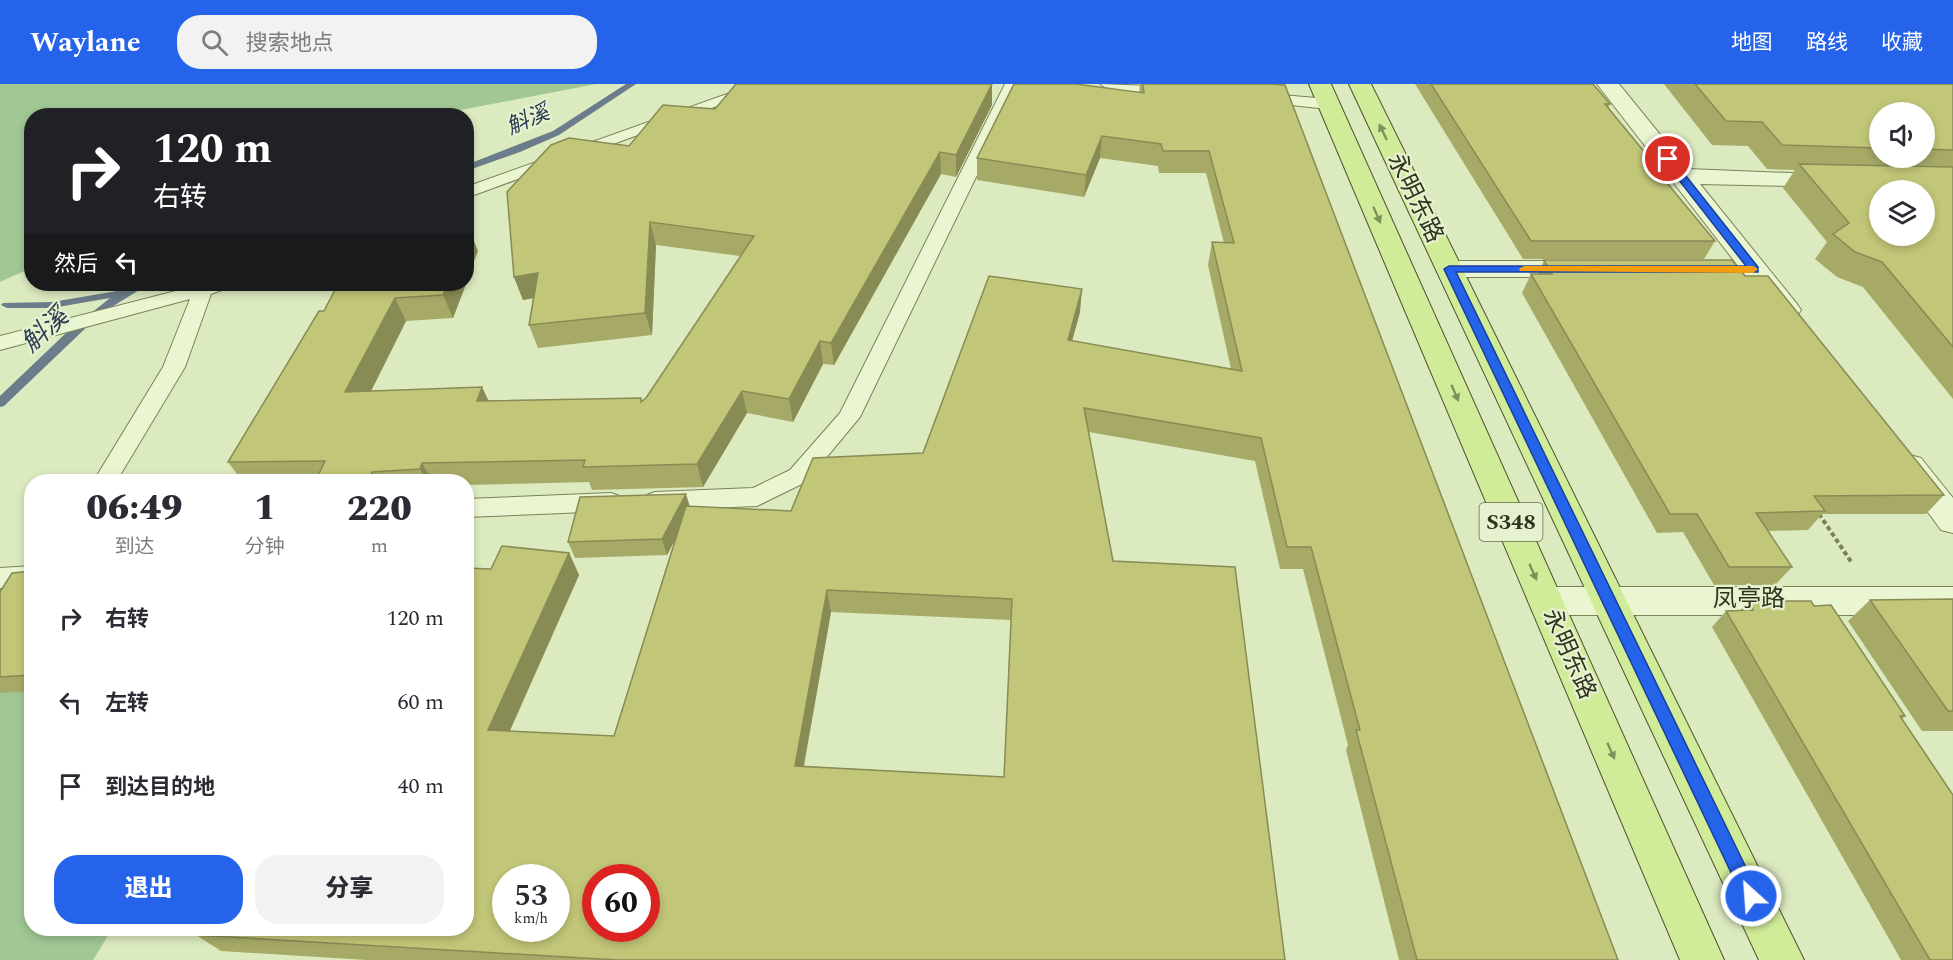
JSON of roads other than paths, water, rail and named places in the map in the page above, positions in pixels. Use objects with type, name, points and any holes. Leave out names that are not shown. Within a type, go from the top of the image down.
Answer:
[{"type":"main road","name":"永明东路","points":[[1360,84],[1782,960]]},
{"type":"main road","name":"永明东路","points":[[1324,94],[1702,960]]},
{"type":"street","points":[[1608,84],[1806,335]]},
{"type":"street","points":[[1681,176],[1858,181]]},
{"type":"street","points":[[1449,269],[1614,269]]},
{"type":"street","points":[[1721,269],[1755,269]]},
{"type":"street","points":[[1894,447],[1953,521]]},
{"type":"street","name":"凤亭路","points":[[1546,601],[1608,599],[1827,613],[1877,600],[1953,601]]},
{"type":"lane","points":[[474,190],[719,100],[771,84]]},
{"type":"lane","points":[[474,508],[564,502],[757,497],[798,476],[849,417],[1013,84]]},
{"type":"lane","points":[[1108,84],[1192,92]]},
{"type":"lane","points":[[1239,96],[1324,94]]},
{"type":"lane","points":[[0,343],[87,318],[196,291]]},
{"type":"lane","points":[[109,474],[174,367],[210,291]]},
{"type":"lane","points":[[0,578],[24,576]]},
{"type":"waterway","name":"斛溪","points":[[474,165],[556,133],[632,84]]},
{"type":"waterway","name":"斛溪","points":[[0,403],[87,321],[131,291]]},
{"type":"waterway","name":"斛溪","points":[[7,305],[52,305],[121,293]]}]
